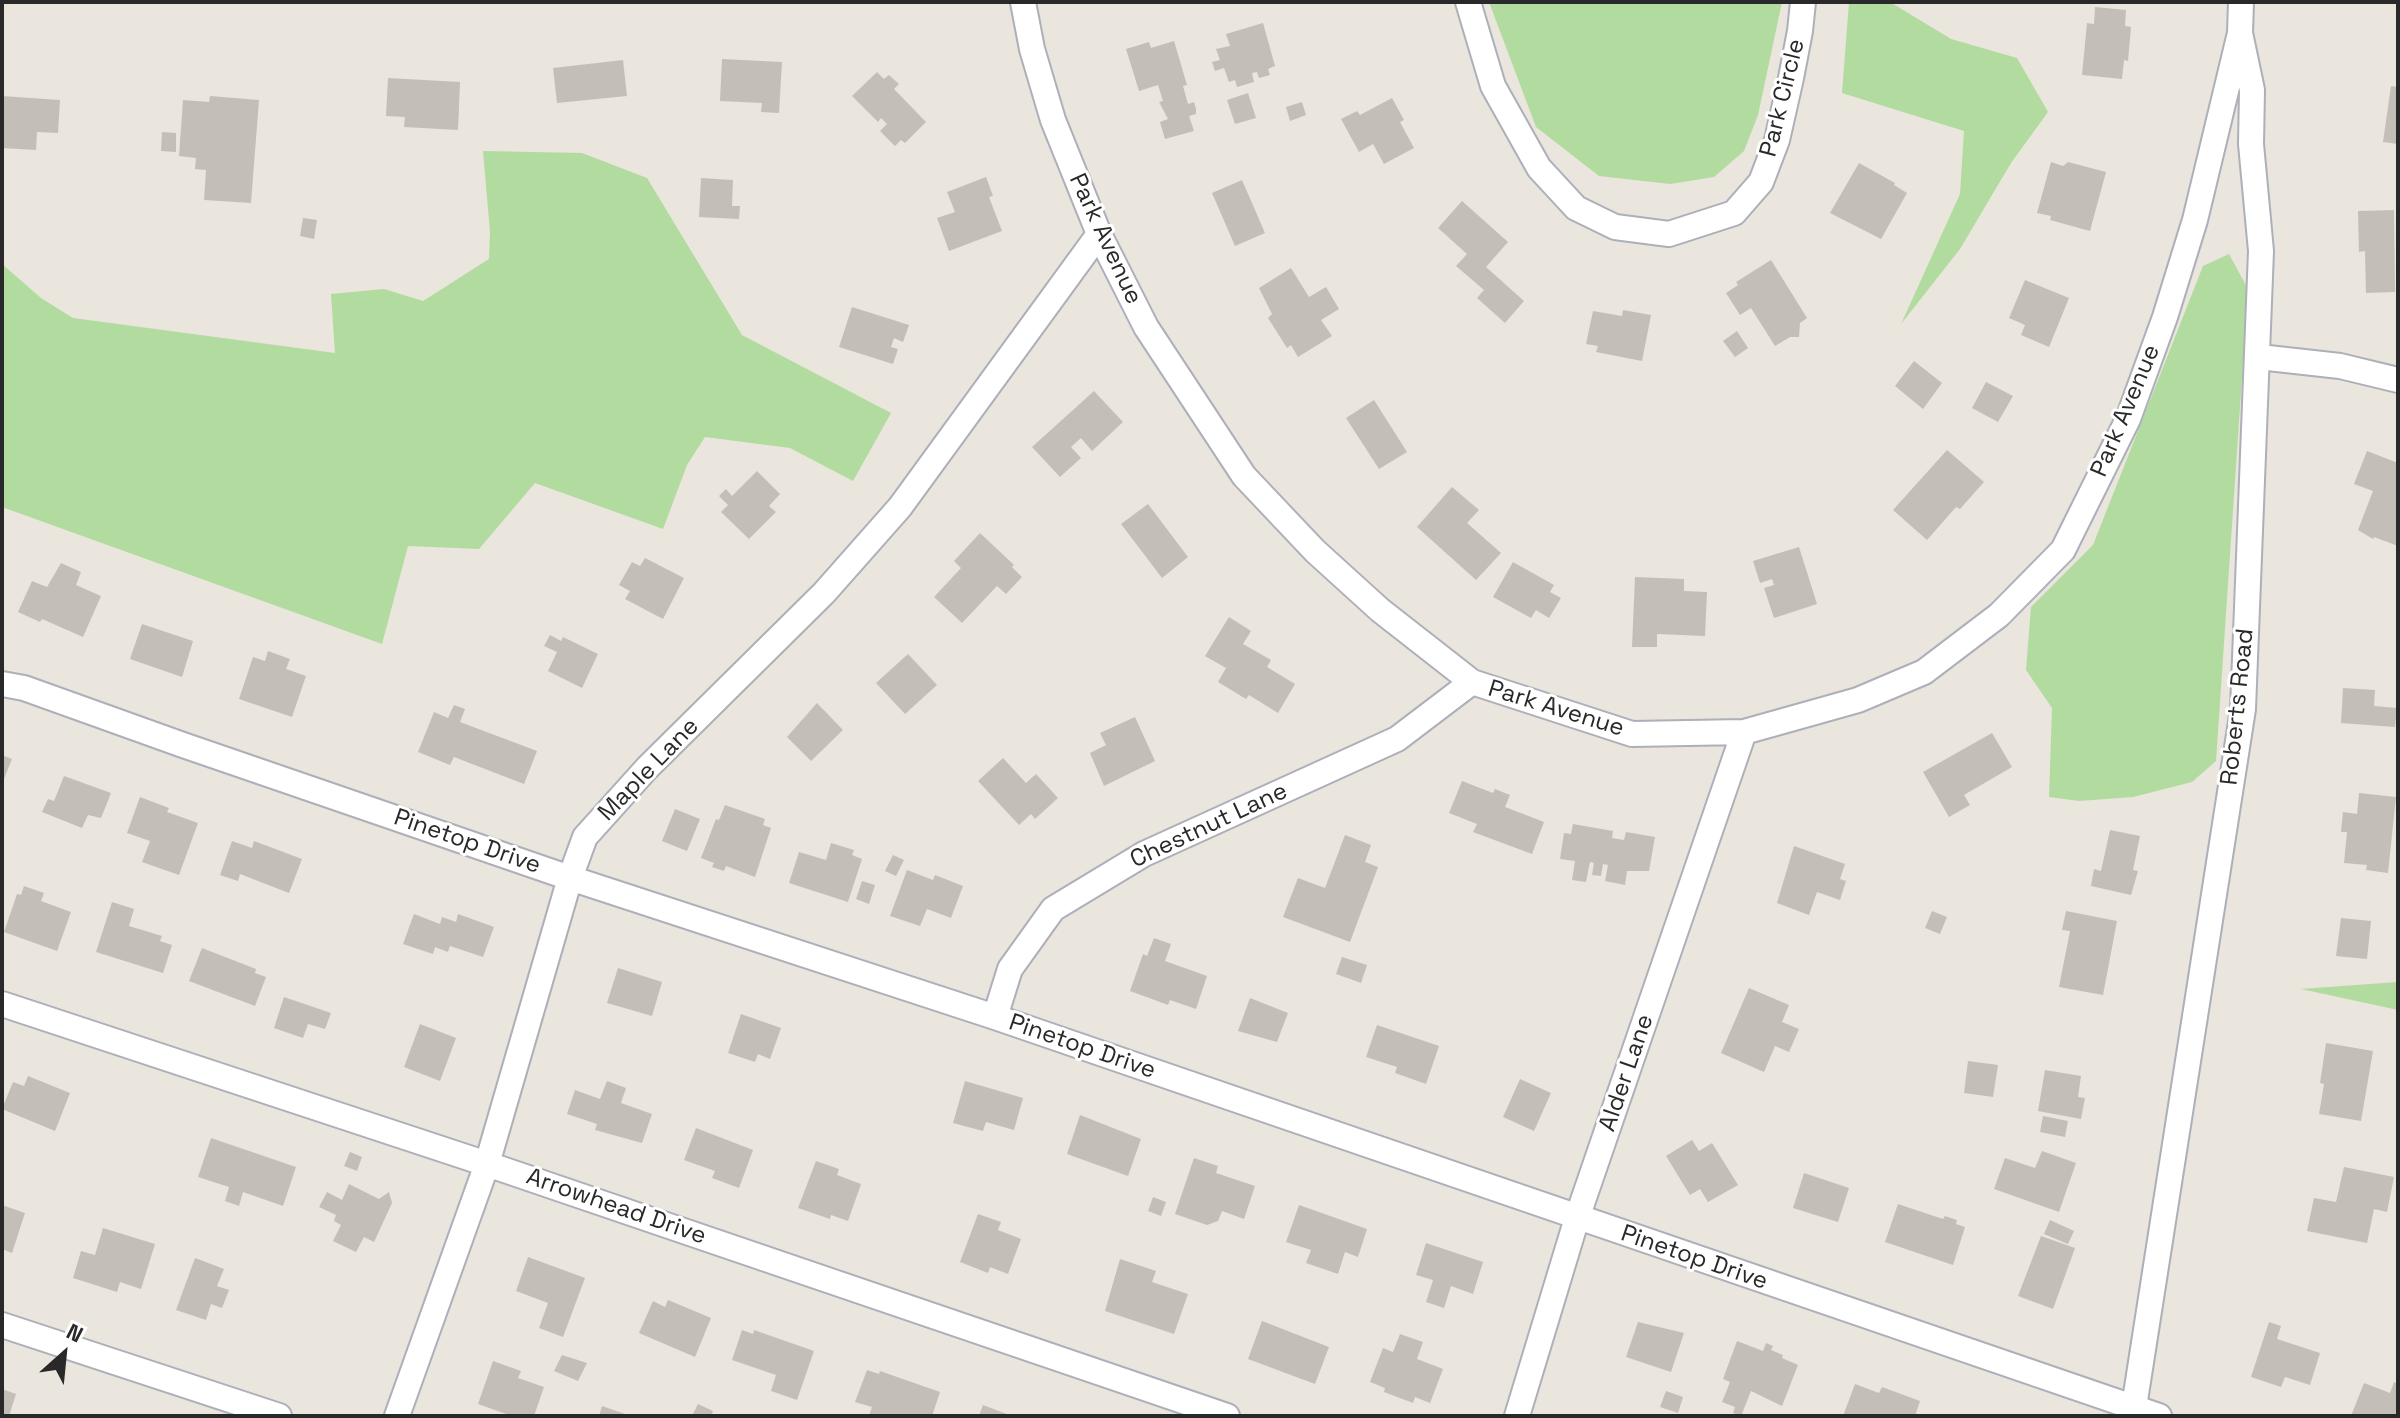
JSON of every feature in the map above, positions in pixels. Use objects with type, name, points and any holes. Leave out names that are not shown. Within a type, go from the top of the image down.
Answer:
[{"type":"street","name":"Park Avenue","points":[[1023,2],[1032,49],[1053,120],[1099,234],[1146,327],[1244,476],[1315,551],[1380,610],[1472,682],[1632,734],[1744,732],[1858,700],[1924,672],[1999,615],[2063,550],[2128,419],[2165,317],[2195,220],[2240,33]]},
{"type":"street","name":"Park Circle","points":[[1468,2],[1493,86],[1539,168],[1576,208],[1615,227],[1669,234],[1734,213],[1761,182],[1777,140],[1789,90],[1803,2]]},
{"type":"street","name":"Roberts Road","points":[[2134,1407],[2243,709],[2261,251],[2251,144],[2252,90],[2240,33],[2241,2]]},
{"type":"street","name":"Maple Lane","points":[[397,1416],[487,1164],[570,878],[585,837],[647,768],[824,593],[900,507],[1099,234]]},
{"type":"street","points":[[2259,357],[2340,366],[2398,380]]},
{"type":"street","name":"Chestnut Lane","points":[[995,1017],[1010,969],[1053,909],[1144,854],[1397,739],[1472,682]]},
{"type":"street","name":"Pinetop Drive","points":[[2,684],[24,688],[570,878],[995,1017],[2159,1416]]},
{"type":"street","name":"Alder Lane","points":[[1517,1416],[1577,1218],[1744,732]]},
{"type":"street","name":"Arrowhead Drive","points":[[2,1004],[487,1164],[1227,1416]]},
{"type":"street","points":[[2,1325],[279,1416]]},
{"type":"green space","points":[[1489,2],[1782,2],[1758,115],[1744,151],[1714,177],[1670,184],[1599,176],[1536,127]]},
{"type":"green space","points":[[1849,2],[1890,2],[1951,39],[2017,58],[2048,112],[2011,163],[1960,249],[1901,324],[1960,194],[1964,131],[1842,93]]},
{"type":"green space","points":[[483,151],[582,153],[647,178],[742,335],[891,413],[853,481],[790,448],[705,437],[687,465],[663,529],[535,483],[479,549],[408,546],[382,644],[2,507],[2,264],[41,298],[73,318],[335,353],[331,294],[384,289],[423,301],[489,259],[490,232]]},
{"type":"green space","points":[[2229,254],[2248,289],[2216,761],[2192,782],[2133,797],[2079,801],[2049,797],[2052,708],[2026,670],[2031,607],[2093,545],[2203,266]]},
{"type":"green space","points":[[2398,982],[2398,1010],[2301,989]]},
{"type":"building","points":[[2095,7],[2126,10],[2125,26],[2131,27],[2128,61],[2124,60],[2122,79],[2082,75],[2087,23],[2094,24]]},
{"type":"building","points":[[1263,23],[1275,66],[1268,69],[1270,75],[1259,78],[1257,72],[1252,73],[1254,82],[1237,87],[1235,80],[1229,82],[1224,68],[1215,71],[1212,62],[1220,60],[1216,49],[1230,46],[1226,34]]},
{"type":"building","points":[[1174,41],[1187,85],[1183,86],[1188,104],[1194,102],[1196,114],[1189,116],[1194,131],[1165,139],[1160,122],[1168,119],[1159,102],[1163,101],[1158,85],[1139,91],[1126,49],[1149,42],[1151,48]]},
{"type":"building","points":[[722,59],[782,62],[779,113],[761,112],[762,103],[720,101]]},
{"type":"building","points":[[623,60],[627,96],[557,103],[553,68]]},
{"type":"building","points":[[877,72],[884,79],[889,75],[899,84],[894,89],[926,122],[905,143],[901,140],[895,146],[880,131],[887,124],[881,118],[878,122],[852,96]]},
{"type":"building","points":[[388,78],[460,82],[458,130],[404,127],[405,117],[386,116]]},
{"type":"building","points":[[2391,86],[2398,87],[2398,144],[2383,142]]},
{"type":"building","points":[[1248,93],[1256,118],[1235,124],[1227,100]]},
{"type":"building","points":[[2,96],[60,100],[58,133],[37,132],[36,150],[2,148]]},
{"type":"building","points":[[210,96],[259,100],[251,203],[204,200],[206,170],[195,169],[196,158],[179,156],[183,100],[209,102]]},
{"type":"building","points":[[1392,98],[1414,148],[1384,164],[1373,144],[1359,152],[1341,119],[1357,111],[1360,115]]},
{"type":"building","points":[[1302,102],[1306,115],[1290,121],[1286,107]]},
{"type":"building","points":[[162,132],[176,133],[176,152],[161,151]]},
{"type":"building","points":[[2051,162],[2063,166],[2068,162],[2106,172],[2090,231],[2050,220],[2051,216],[2037,213]]},
{"type":"building","points":[[1859,163],[1907,193],[1881,239],[1830,213]]},
{"type":"building","points":[[986,177],[993,196],[989,197],[1002,231],[949,251],[937,218],[955,212],[947,192]]},
{"type":"building","points":[[701,178],[733,180],[732,206],[740,206],[739,219],[699,217]]},
{"type":"building","points":[[1242,180],[1265,233],[1235,246],[1212,193]]},
{"type":"building","points":[[1462,201],[1508,242],[1486,267],[1524,301],[1505,323],[1477,298],[1484,290],[1456,266],[1467,254],[1438,228]]},
{"type":"building","points":[[2394,210],[2395,292],[2366,293],[2365,251],[2359,252],[2358,211]]},
{"type":"building","points":[[303,218],[317,220],[314,239],[300,236]]},
{"type":"building","points":[[1771,260],[1807,318],[1800,323],[1799,337],[1790,337],[1775,346],[1751,308],[1740,315],[1726,293],[1738,285],[1736,282]]},
{"type":"building","points":[[1291,268],[1309,297],[1326,287],[1339,309],[1321,320],[1332,336],[1298,357],[1291,345],[1287,348],[1268,318],[1272,314],[1259,288]]},
{"type":"building","points":[[2025,280],[2069,298],[2049,347],[2021,335],[2025,325],[2009,318]]},
{"type":"building","points":[[852,307],[909,325],[903,342],[894,338],[891,347],[898,349],[893,364],[839,347]]},
{"type":"building","points":[[1623,310],[1651,315],[1642,361],[1596,352],[1598,346],[1586,344],[1593,311],[1622,316]]},
{"type":"building","points":[[1737,331],[1748,348],[1735,357],[1723,341]]},
{"type":"building","points":[[1914,361],[1942,383],[1923,409],[1895,386]]},
{"type":"building","points":[[1986,382],[2013,396],[1998,422],[1972,408]]},
{"type":"building","points":[[1094,391],[1123,422],[1092,451],[1081,438],[1071,447],[1081,458],[1060,477],[1032,447]]},
{"type":"building","points":[[1374,400],[1407,452],[1379,469],[1346,418]]},
{"type":"building","points":[[1947,450],[1984,482],[1960,509],[1956,507],[1927,540],[1893,510]]},
{"type":"building","points":[[2367,451],[2398,463],[2398,546],[2373,539],[2358,530],[2373,491],[2354,484]]},
{"type":"building","points":[[757,471],[780,494],[769,506],[776,512],[749,539],[721,512],[728,505],[719,496],[726,489],[732,496]]},
{"type":"building","points":[[1452,487],[1479,510],[1467,523],[1501,553],[1476,580],[1417,527]]},
{"type":"building","points":[[1148,504],[1188,557],[1162,578],[1121,524]]},
{"type":"building","points":[[980,533],[1014,565],[1012,567],[1022,577],[1006,594],[997,586],[962,623],[934,597],[961,568],[954,561]]},
{"type":"building","points":[[1799,547],[1817,604],[1774,618],[1764,588],[1774,585],[1772,579],[1760,583],[1753,561]]},
{"type":"building","points":[[645,558],[684,578],[663,619],[625,599],[630,591],[619,585],[632,562],[640,566]]},
{"type":"building","points":[[1513,562],[1554,585],[1550,592],[1561,598],[1549,618],[1536,610],[1531,618],[1493,597]]},
{"type":"building","points":[[61,563],[81,572],[76,585],[101,596],[83,637],[18,612],[32,581],[47,587]]},
{"type":"building","points":[[1635,577],[1684,579],[1684,591],[1707,592],[1705,636],[1657,634],[1657,647],[1632,647]]},
{"type":"building","points":[[1229,617],[1251,631],[1243,644],[1271,660],[1267,667],[1295,684],[1278,713],[1249,695],[1246,699],[1218,682],[1226,668],[1205,656]]},
{"type":"building","points":[[142,624],[193,641],[182,677],[130,659]]},
{"type":"building","points":[[550,635],[561,641],[563,637],[598,654],[582,688],[548,671],[557,652],[544,646]]},
{"type":"building","points":[[268,651],[290,659],[286,669],[306,676],[292,717],[239,699],[253,657],[265,661]]},
{"type":"building","points":[[908,654],[937,685],[905,714],[876,683]]},
{"type":"building","points":[[2343,688],[2375,690],[2374,706],[2397,708],[2395,727],[2341,723]]},
{"type":"building","points":[[817,703],[843,730],[811,761],[787,737]]},
{"type":"building","points":[[454,705],[465,709],[460,722],[537,751],[524,784],[454,757],[450,765],[418,752],[434,712],[448,718]]},
{"type":"building","points":[[1135,717],[1155,761],[1104,786],[1090,753],[1106,745],[1100,733]]},
{"type":"building","points":[[1992,733],[2012,767],[1964,795],[1970,805],[1949,817],[1923,772]]},
{"type":"building","points":[[2,755],[12,759],[2,784]]},
{"type":"building","points":[[1003,758],[1026,783],[1036,774],[1058,798],[1035,819],[1031,814],[1019,825],[978,781]]},
{"type":"building","points":[[64,776],[111,793],[101,818],[88,815],[82,828],[42,812],[48,799],[54,801]]},
{"type":"building","points":[[1462,781],[1493,793],[1495,789],[1510,795],[1505,807],[1544,822],[1532,854],[1473,832],[1477,824],[1449,813]]},
{"type":"building","points":[[2359,793],[2396,797],[2388,873],[2366,870],[2367,865],[2344,863],[2347,832],[2341,832],[2343,812],[2357,814]]},
{"type":"building","points":[[140,797],[169,808],[167,812],[198,823],[179,875],[142,862],[150,841],[127,833]]},
{"type":"building","points":[[725,805],[765,819],[763,825],[771,828],[755,877],[726,866],[724,871],[712,867],[714,863],[701,858],[716,819],[719,820]]},
{"type":"building","points":[[675,809],[700,819],[687,851],[662,841]]},
{"type":"building","points":[[1573,824],[1613,831],[1612,838],[1624,840],[1626,832],[1655,837],[1649,871],[1627,871],[1625,885],[1605,881],[1608,865],[1603,864],[1601,876],[1592,875],[1594,863],[1590,862],[1586,882],[1572,880],[1575,861],[1560,859],[1564,833],[1571,834]]},
{"type":"building","points":[[2110,830],[2140,836],[2133,870],[2138,871],[2131,895],[2091,886],[2094,869],[2101,871]]},
{"type":"building","points":[[1345,835],[1371,845],[1365,862],[1378,867],[1350,942],[1283,917],[1298,878],[1325,888]]},
{"type":"building","points":[[232,841],[252,848],[254,841],[302,859],[289,893],[240,874],[238,881],[220,875]]},
{"type":"building","points":[[831,843],[854,850],[852,855],[862,859],[848,902],[789,883],[799,852],[826,860]]},
{"type":"building","points":[[1794,846],[1845,864],[1840,879],[1846,881],[1840,900],[1817,892],[1809,915],[1777,903]]},
{"type":"building","points":[[893,855],[904,860],[896,876],[885,871]]},
{"type":"building","points":[[907,870],[933,880],[935,875],[963,886],[951,918],[927,909],[920,926],[890,916]]},
{"type":"building","points":[[862,881],[875,885],[869,904],[856,899]]},
{"type":"building","points":[[24,886],[44,893],[41,901],[71,912],[57,951],[4,932],[17,894],[21,895]]},
{"type":"building","points":[[112,902],[134,909],[129,926],[162,936],[160,941],[172,945],[163,973],[96,952]]},
{"type":"building","points":[[1932,911],[1947,917],[1940,934],[1925,928]]},
{"type":"building","points":[[2066,911],[2117,921],[2103,995],[2059,987],[2070,931],[2062,930]]},
{"type":"building","points":[[414,914],[440,924],[442,917],[456,922],[458,914],[494,927],[483,957],[450,946],[448,952],[435,947],[433,954],[403,944]]},
{"type":"building","points":[[2341,918],[2371,921],[2367,959],[2336,956]]},
{"type":"building","points":[[1154,938],[1171,944],[1165,961],[1207,976],[1196,1009],[1170,1000],[1168,1005],[1130,991],[1143,954],[1147,956]]},
{"type":"building","points":[[202,948],[256,969],[255,973],[266,977],[255,1006],[189,981]]},
{"type":"building","points":[[1342,957],[1367,965],[1361,983],[1336,974]]},
{"type":"building","points":[[618,968],[662,982],[652,1016],[607,1003]]},
{"type":"building","points":[[1749,988],[1789,1005],[1782,1022],[1799,1029],[1789,1052],[1775,1046],[1764,1072],[1721,1053]]},
{"type":"building","points":[[284,997],[331,1013],[325,1029],[308,1024],[303,1038],[274,1028]]},
{"type":"building","points":[[1250,998],[1288,1013],[1277,1042],[1238,1031]]},
{"type":"building","points":[[741,1014],[781,1028],[770,1059],[758,1054],[755,1062],[728,1053]]},
{"type":"building","points":[[420,1024],[456,1038],[440,1081],[404,1067]]},
{"type":"building","points":[[1377,1025],[1439,1046],[1426,1084],[1395,1073],[1397,1067],[1366,1057]]},
{"type":"building","points":[[2326,1043],[2373,1051],[2361,1121],[2319,1114]]},
{"type":"building","points":[[1968,1061],[1998,1065],[1993,1097],[1964,1093]]},
{"type":"building","points":[[2045,1070],[2081,1076],[2078,1097],[2085,1098],[2081,1119],[2038,1111]]},
{"type":"building","points":[[28,1076],[70,1093],[55,1131],[2,1109],[13,1082],[24,1086]]},
{"type":"building","points":[[1520,1079],[1551,1093],[1534,1131],[1503,1117]]},
{"type":"building","points":[[607,1081],[626,1088],[621,1103],[652,1114],[642,1143],[595,1130],[597,1124],[567,1114],[575,1090],[600,1099]]},
{"type":"building","points":[[965,1081],[1023,1098],[1014,1130],[986,1122],[983,1131],[953,1123]]},
{"type":"building","points":[[1080,1115],[1141,1139],[1128,1176],[1067,1154]]},
{"type":"building","points":[[2043,1116],[2068,1121],[2065,1137],[2040,1132]]},
{"type":"building","points":[[696,1128],[753,1150],[739,1188],[712,1178],[715,1171],[684,1160]]},
{"type":"building","points":[[211,1138],[296,1167],[283,1206],[243,1192],[239,1206],[225,1201],[229,1187],[198,1177]]},
{"type":"building","points":[[1692,1140],[1699,1151],[1712,1143],[1738,1185],[1708,1202],[1700,1189],[1690,1195],[1666,1156]]},
{"type":"building","points":[[2042,1151],[2076,1163],[2059,1212],[1994,1189],[2005,1158],[2035,1168]]},
{"type":"building","points":[[350,1152],[362,1157],[357,1171],[344,1166]]},
{"type":"building","points":[[1194,1158],[1218,1166],[1216,1173],[1255,1186],[1244,1219],[1222,1211],[1218,1221],[1207,1225],[1175,1214]]},
{"type":"building","points":[[816,1161],[839,1169],[837,1175],[861,1184],[848,1221],[831,1215],[830,1219],[798,1208]]},
{"type":"building","points":[[2344,1167],[2394,1177],[2387,1212],[2374,1209],[2367,1243],[2307,1231],[2314,1198],[2336,1202]]},
{"type":"building","points":[[1804,1173],[1849,1188],[1838,1222],[1793,1208]]},
{"type":"building","points":[[349,1184],[379,1199],[389,1192],[392,1203],[374,1242],[364,1237],[356,1252],[333,1241],[341,1225],[334,1221],[336,1215],[319,1207],[327,1192],[342,1200]]},
{"type":"building","points":[[1153,1197],[1166,1202],[1161,1216],[1148,1211]]},
{"type":"building","points":[[1898,1204],[1943,1219],[1945,1216],[1957,1220],[1956,1224],[1965,1227],[1953,1265],[1885,1242]]},
{"type":"building","points":[[2,1205],[25,1213],[12,1253],[2,1249]]},
{"type":"building","points":[[1299,1205],[1367,1229],[1358,1257],[1345,1252],[1338,1274],[1306,1263],[1311,1250],[1286,1242]]},
{"type":"building","points":[[978,1214],[1001,1222],[998,1230],[1021,1239],[1008,1274],[990,1267],[988,1273],[960,1262]]},
{"type":"building","points":[[2050,1220],[2074,1231],[2068,1244],[2044,1234]]},
{"type":"building","points":[[103,1228],[155,1244],[141,1289],[120,1282],[117,1292],[73,1278],[81,1251],[95,1255]]},
{"type":"building","points":[[2041,1236],[2075,1248],[2053,1309],[2018,1296]]},
{"type":"building","points":[[1426,1243],[1483,1262],[1473,1294],[1451,1286],[1444,1308],[1426,1302],[1433,1280],[1416,1275]]},
{"type":"building","points":[[528,1257],[585,1278],[563,1337],[539,1328],[548,1303],[516,1291]]},
{"type":"building","points":[[195,1258],[224,1269],[217,1286],[229,1290],[222,1308],[211,1304],[206,1320],[176,1310]]},
{"type":"building","points":[[1120,1259],[1156,1271],[1152,1282],[1188,1294],[1174,1334],[1105,1311]]},
{"type":"building","points":[[668,1300],[711,1318],[695,1357],[639,1333],[653,1301],[665,1307]]},
{"type":"building","points":[[1262,1321],[1329,1347],[1315,1384],[1248,1359]]},
{"type":"building","points":[[1638,1322],[1684,1333],[1671,1372],[1626,1357]]},
{"type":"building","points":[[2269,1322],[2281,1326],[2277,1339],[2320,1353],[2310,1385],[2285,1377],[2281,1387],[2251,1377]]},
{"type":"building","points":[[742,1330],[753,1334],[754,1330],[814,1351],[797,1400],[771,1391],[776,1375],[732,1360]]},
{"type":"building","points":[[1400,1334],[1423,1342],[1417,1359],[1443,1369],[1430,1403],[1415,1397],[1413,1403],[1384,1392],[1385,1388],[1370,1382],[1383,1348],[1393,1352]]},
{"type":"building","points":[[1737,1341],[1763,1351],[1766,1343],[1773,1346],[1771,1350],[1783,1355],[1782,1358],[1798,1365],[1782,1406],[1751,1391],[1741,1416],[1733,1413],[1735,1407],[1722,1402],[1730,1382],[1723,1379]]},
{"type":"building","points":[[562,1355],[587,1363],[578,1381],[554,1371]]},
{"type":"building","points":[[493,1361],[521,1371],[518,1378],[544,1387],[534,1416],[512,1416],[478,1404]]},
{"type":"building","points":[[867,1370],[879,1374],[880,1371],[940,1392],[932,1416],[869,1416],[872,1407],[855,1402]]},
{"type":"building","points":[[2394,1382],[2398,1384],[2398,1416],[2351,1416],[2364,1383],[2390,1393]]},
{"type":"building","points":[[1855,1384],[1879,1393],[1882,1387],[1920,1401],[1915,1416],[1843,1416]]},
{"type":"building","points":[[2,1389],[16,1394],[9,1416],[2,1416]]},
{"type":"building","points":[[1666,1391],[1683,1397],[1678,1413],[1660,1407]]},
{"type":"building","points":[[698,1404],[713,1411],[711,1416],[692,1416]]},
{"type":"building","points":[[983,1405],[1012,1416],[979,1416]]},
{"type":"building","points":[[602,1406],[631,1416],[599,1416]]}]
